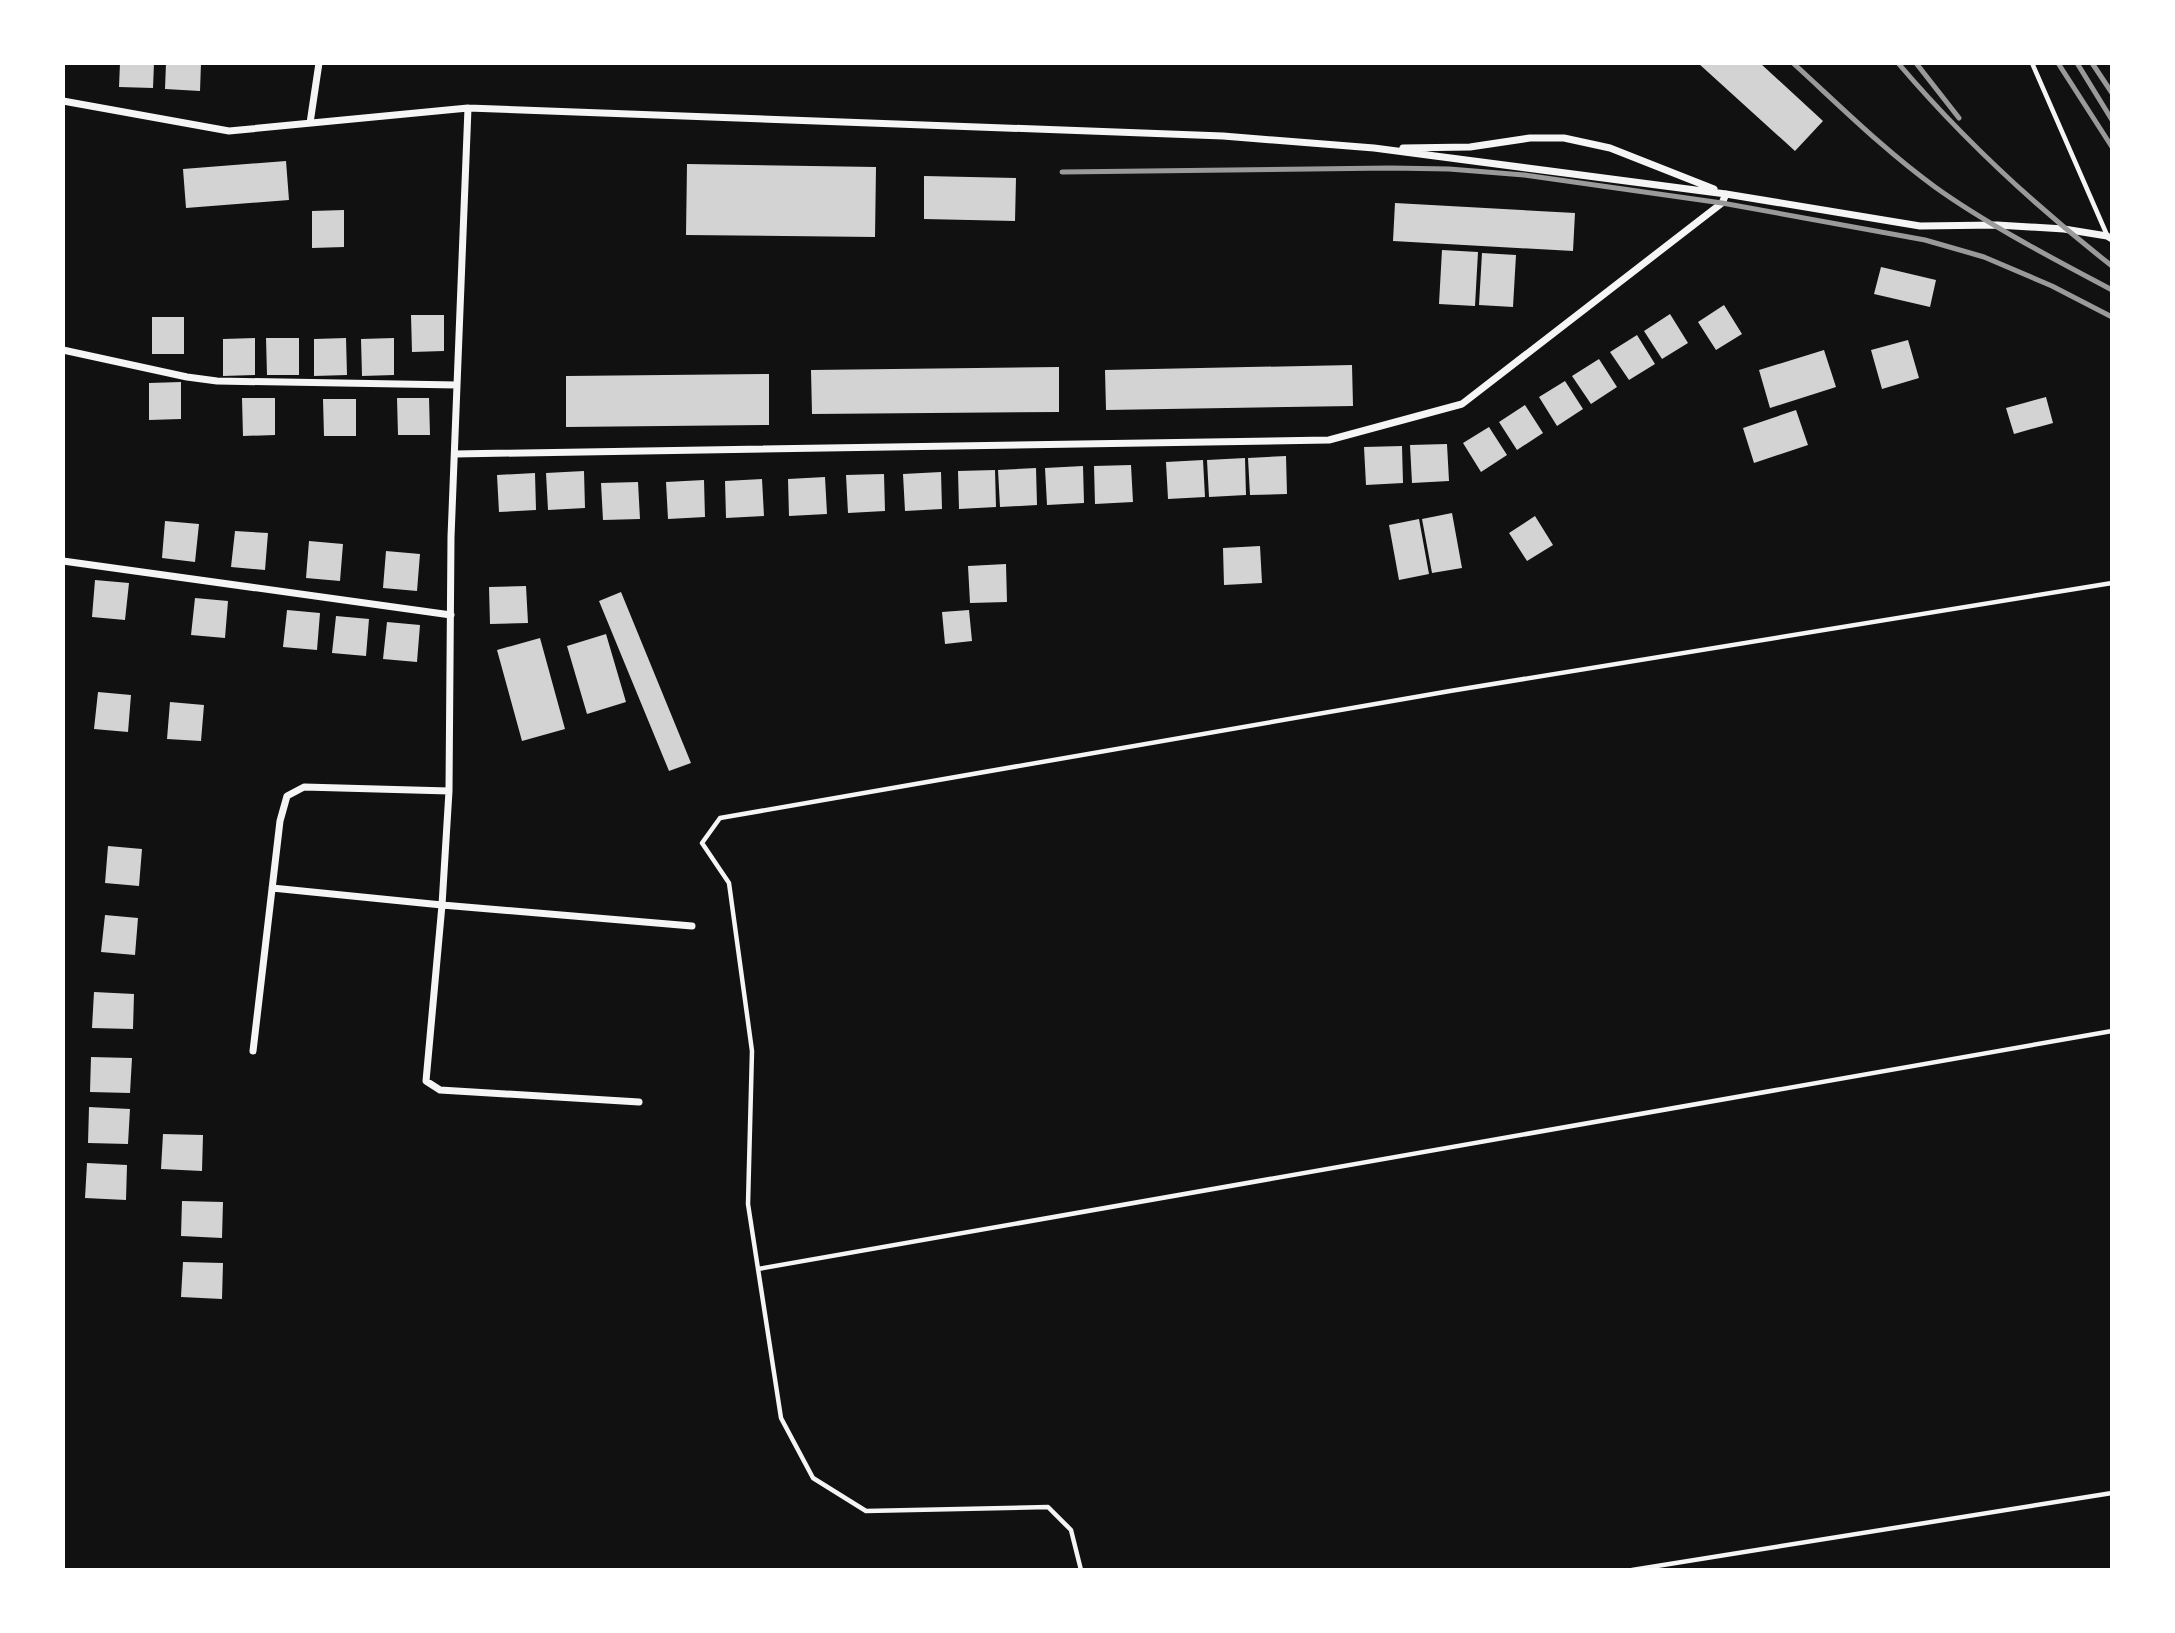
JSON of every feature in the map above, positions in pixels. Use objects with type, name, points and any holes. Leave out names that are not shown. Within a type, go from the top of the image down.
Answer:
[{"type":"street","points":[[310,123],[320,63]]},
{"type":"street","points":[[63,101],[229,131],[468,108],[1223,136],[1374,148],[1726,194],[1920,226],[1997,225],[2064,229],[2110,237]]},
{"type":"street","points":[[468,108],[455,454],[449,792],[426,1081],[440,1090],[639,1102]]},
{"type":"street","points":[[1374,148],[1470,147],[1530,138],[1564,138],[1610,148],[1726,194]]},
{"type":"street","points":[[455,454],[1329,440],[1462,404],[1722,203],[1726,194]]},
{"type":"street","points":[[63,350],[217,381],[457,385]]},
{"type":"street","points":[[63,561],[451,615]]},
{"type":"street","points":[[253,1051],[280,821],[287,796],[304,787],[449,792]]},
{"type":"street","points":[[272,888],[692,926]]},
{"type":"lane","points":[[2032,63],[2110,237]]},
{"type":"lane","points":[[1081,1570],[1071,1530],[1048,1507],[866,1511],[813,1478],[781,1418],[748,1204],[752,1051],[729,883],[702,843],[720,818],[1436,694],[2112,583]]},
{"type":"lane","points":[[758,1269],[2112,1031]]},
{"type":"lane","points":[[1632,1570],[2112,1493]]},
{"type":"building","points":[[120,63],[154,63],[153,88],[119,87]]},
{"type":"building","points":[[166,63],[201,63],[200,91],[165,89]]},
{"type":"building","points":[[1698,63],[1760,63],[1823,121],[1795,151]]},
{"type":"building","points":[[286,161],[289,200],[186,208],[183,169]]},
{"type":"building","points":[[687,164],[876,167],[875,237],[686,235]]},
{"type":"building","points":[[924,176],[1016,178],[1015,221],[924,219]]},
{"type":"building","points":[[1395,203],[1575,213],[1573,251],[1393,241]]},
{"type":"building","points":[[344,210],[344,247],[312,248],[312,211]]},
{"type":"building","points":[[1442,250],[1478,252],[1475,306],[1439,304]]},
{"type":"building","points":[[1482,253],[1516,255],[1513,307],[1479,305]]},
{"type":"building","points":[[1881,267],[1936,280],[1930,307],[1874,294]]},
{"type":"building","points":[[1724,305],[1742,334],[1716,350],[1698,322]]},
{"type":"building","points":[[1670,314],[1688,343],[1662,359],[1644,331]]},
{"type":"building","points":[[411,315],[444,315],[444,351],[412,352]]},
{"type":"building","points":[[152,317],[184,317],[184,354],[152,354]]},
{"type":"building","points":[[1637,335],[1655,364],[1629,380],[1610,352]]},
{"type":"building","points":[[255,338],[255,375],[223,376],[223,339]]},
{"type":"building","points":[[266,338],[299,338],[299,375],[267,375]]},
{"type":"building","points":[[346,338],[347,375],[314,376],[314,339]]},
{"type":"building","points":[[394,338],[394,375],[362,376],[361,339]]},
{"type":"building","points":[[1908,340],[1919,378],[1882,389],[1871,350]]},
{"type":"building","points":[[1824,350],[1836,387],[1770,408],[1759,370]]},
{"type":"building","points":[[1599,359],[1617,387],[1591,404],[1572,376]]},
{"type":"building","points":[[1352,365],[1353,406],[1106,410],[1105,370]]},
{"type":"building","points":[[1059,367],[1059,412],[812,414],[811,370]]},
{"type":"building","points":[[769,374],[769,425],[566,427],[566,376]]},
{"type":"building","points":[[1565,381],[1583,409],[1557,426],[1539,397]]},
{"type":"building","points":[[181,382],[181,419],[149,420],[149,383]]},
{"type":"building","points":[[2046,397],[2053,423],[2014,434],[2006,408]]},
{"type":"building","points":[[242,398],[275,398],[275,435],[243,436]]},
{"type":"building","points":[[397,398],[429,398],[430,435],[398,435]]},
{"type":"building","points":[[323,399],[356,399],[356,436],[324,436]]},
{"type":"building","points":[[1525,405],[1543,433],[1517,450],[1499,422]]},
{"type":"building","points":[[1796,410],[1808,445],[1754,463],[1743,428]]},
{"type":"building","points":[[1489,427],[1507,455],[1481,472],[1463,443]]},
{"type":"building","points":[[1447,444],[1449,481],[1412,483],[1410,445]]},
{"type":"building","points":[[1402,446],[1403,483],[1366,485],[1364,447]]},
{"type":"building","points":[[1286,456],[1287,494],[1250,495],[1248,458]]},
{"type":"building","points":[[1245,458],[1246,495],[1209,497],[1207,460]]},
{"type":"building","points":[[1203,460],[1205,497],[1168,499],[1166,462]]},
{"type":"building","points":[[1131,465],[1133,502],[1095,504],[1094,466]]},
{"type":"building","points":[[1083,466],[1084,503],[1047,505],[1045,468]]},
{"type":"building","points":[[1036,468],[1037,505],[1000,507],[998,470]]},
{"type":"building","points":[[995,470],[996,507],[959,509],[958,471]]},
{"type":"building","points":[[584,471],[585,508],[548,510],[546,473]]},
{"type":"building","points":[[941,472],[942,509],[905,511],[903,474]]},
{"type":"building","points":[[535,473],[536,510],[499,512],[497,475]]},
{"type":"building","points":[[884,474],[885,511],[848,513],[846,475]]},
{"type":"building","points":[[825,477],[827,514],[789,516],[788,479]]},
{"type":"building","points":[[762,479],[764,516],[726,518],[725,481]]},
{"type":"building","points":[[704,480],[705,517],[668,519],[666,482]]},
{"type":"building","points":[[638,482],[640,519],[603,520],[601,483]]},
{"type":"building","points":[[1452,513],[1462,568],[1432,573],[1422,519]]},
{"type":"building","points":[[1535,516],[1553,545],[1527,561],[1509,533]]},
{"type":"building","points":[[1419,519],[1429,574],[1399,580],[1389,525]]},
{"type":"building","points":[[165,521],[199,524],[195,562],[162,558]]},
{"type":"building","points":[[235,531],[268,533],[265,570],[231,567]]},
{"type":"building","points":[[309,541],[343,544],[340,581],[306,578]]},
{"type":"building","points":[[1260,546],[1262,583],[1224,585],[1223,548]]},
{"type":"building","points":[[386,551],[420,554],[417,591],[383,588]]},
{"type":"building","points":[[1006,564],[1007,602],[970,603],[968,566]]},
{"type":"building","points":[[95,580],[129,583],[125,620],[92,617]]},
{"type":"building","points":[[526,586],[528,623],[490,624],[489,587]]},
{"type":"building","points":[[621,592],[691,763],[669,771],[599,601]]},
{"type":"building","points":[[195,598],[228,601],[225,638],[191,635]]},
{"type":"building","points":[[287,610],[320,613],[317,650],[283,647]]},
{"type":"building","points":[[969,610],[972,641],[945,644],[942,612]]},
{"type":"building","points":[[336,616],[369,619],[366,656],[332,653]]},
{"type":"building","points":[[387,622],[420,625],[417,662],[383,659]]},
{"type":"building","points":[[606,634],[626,702],[587,714],[567,646]]},
{"type":"building","points":[[540,638],[565,729],[522,741],[497,650]]},
{"type":"building","points":[[98,692],[131,695],[128,732],[94,729]]},
{"type":"building","points":[[170,702],[204,705],[201,741],[167,739]]},
{"type":"building","points":[[108,846],[142,849],[139,886],[105,883]]},
{"type":"building","points":[[105,915],[138,918],[135,955],[101,952]]},
{"type":"building","points":[[94,992],[134,994],[133,1029],[92,1028]]},
{"type":"building","points":[[91,1057],[132,1058],[130,1093],[90,1092]]},
{"type":"building","points":[[89,1107],[130,1109],[128,1144],[88,1143]]},
{"type":"building","points":[[163,1134],[203,1135],[202,1171],[161,1169]]},
{"type":"building","points":[[87,1163],[127,1165],[126,1200],[85,1198]]},
{"type":"building","points":[[182,1201],[223,1202],[222,1238],[181,1236]]},
{"type":"building","points":[[183,1262],[223,1263],[222,1299],[181,1297]]},
{"type":"railway","points":[[1793,63],[1880,143],[1935,187],[1999,228],[2112,290]]},
{"type":"railway","points":[[1898,63],[1947,118],[2000,170],[2112,266]]},
{"type":"railway","points":[[1916,63],[1959,118]]},
{"type":"railway","points":[[2058,63],[2112,147]]},
{"type":"railway","points":[[2077,63],[2112,120]]},
{"type":"railway","points":[[2092,63],[2112,93]]},
{"type":"railway","points":[[1062,172],[1390,168],[1524,175],[1722,203],[1925,240],[1984,257],[2052,286],[2112,317]]}]
